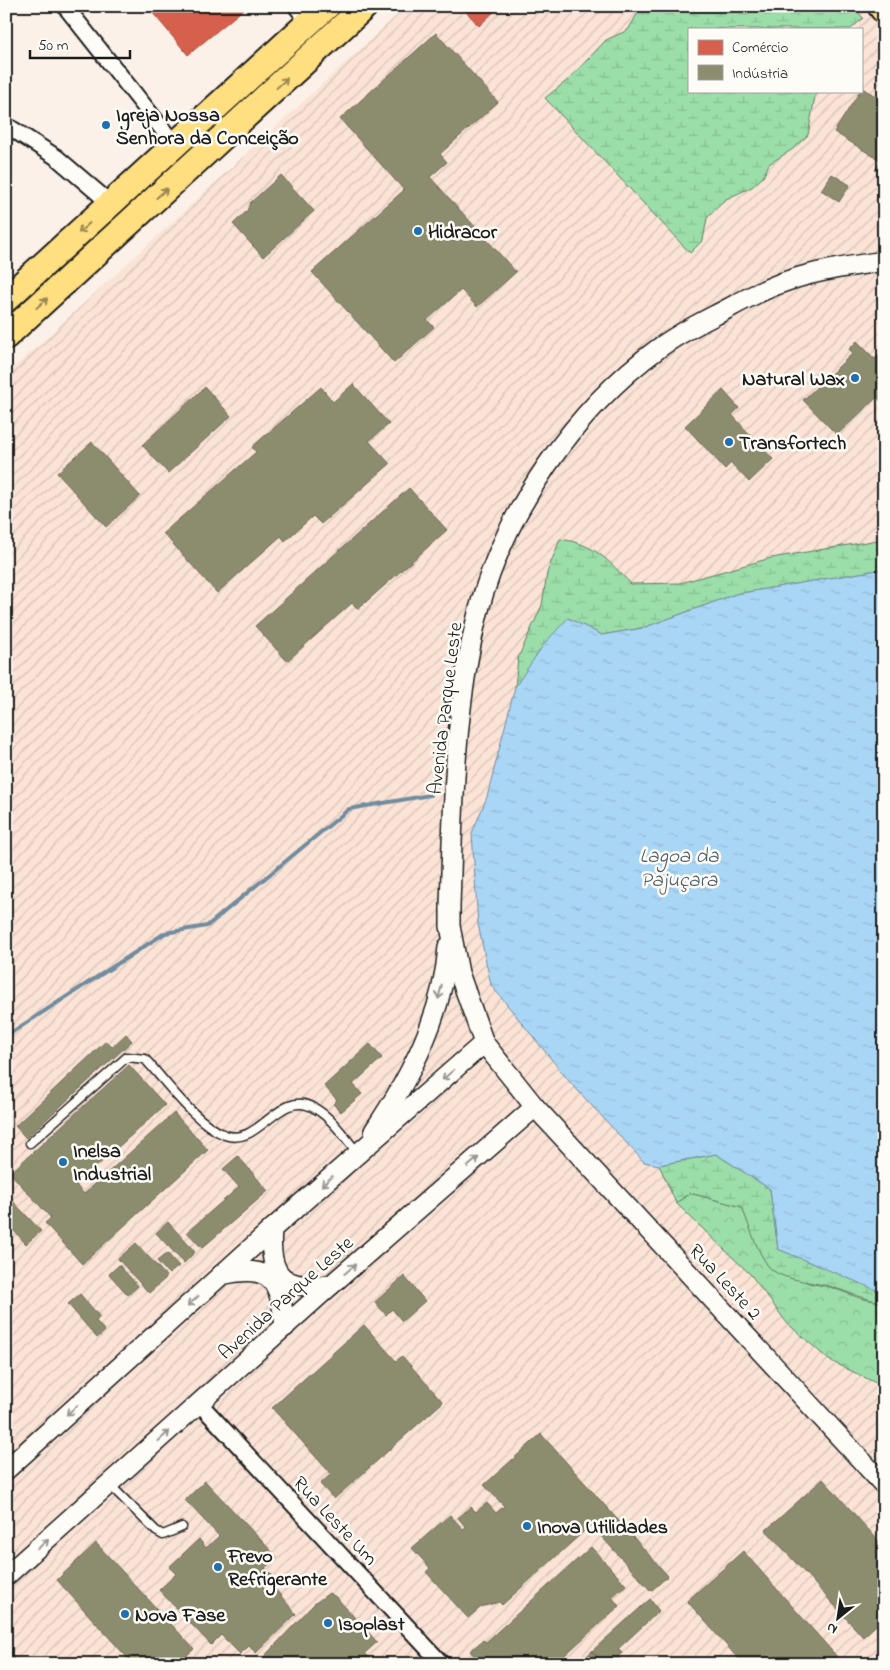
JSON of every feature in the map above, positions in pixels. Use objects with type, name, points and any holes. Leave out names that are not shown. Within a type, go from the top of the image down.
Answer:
[{"type":"highway","points":[[6,336],[365,6]]},
{"type":"highway","points":[[6,299],[174,145],[311,12]]},
{"type":"main road","points":[[880,6],[884,11]]},
{"type":"street","points":[[65,6],[174,145]]},
{"type":"street","points":[[6,125],[56,157],[111,204]]},
{"type":"street","name":"Avenida Parque Leste","points":[[6,1576],[332,1285],[535,1108],[484,1043],[459,973],[450,926],[456,773],[471,644],[486,585],[511,525],[531,490],[557,452],[598,403],[627,373],[660,346],[686,330],[784,282],[820,272],[884,261]]},
{"type":"street","points":[[360,1150],[390,1108],[425,1041],[441,990],[447,959],[450,926]]},
{"type":"street","points":[[6,1470],[221,1274],[484,1043]]},
{"type":"street","name":"Rua Leste 2","points":[[535,1108],[884,1485]]},
{"type":"street","points":[[272,1229],[271,1260],[276,1270],[284,1278],[306,1288],[332,1285]]},
{"type":"street","points":[[221,1274],[252,1270],[272,1280],[278,1289],[282,1302],[285,1327]]},
{"type":"street","name":"Rua Leste Um","points":[[200,1404],[442,1664]]},
{"type":"lane","points":[[30,1143],[127,1057],[135,1057],[145,1059],[197,1116],[211,1128],[227,1136],[238,1136],[252,1131],[289,1104],[299,1102],[309,1105],[328,1118],[360,1150]]},
{"type":"lane","points":[[109,1484],[156,1531],[163,1535],[182,1527]]},
{"type":"shaded area","points":[[407,6],[884,6],[884,1664],[6,1664],[6,375]]},
{"type":"green space","points":[[642,6],[853,6],[863,18],[852,28],[688,28],[688,92],[816,92],[808,135],[793,149],[769,164],[763,177],[752,187],[724,200],[707,218],[703,240],[690,253],[545,98],[569,79],[606,40],[628,30]]},
{"type":"green space","points":[[560,539],[583,545],[600,554],[631,584],[680,583],[771,558],[884,539],[884,569],[736,594],[643,628],[602,635],[568,618],[515,687],[518,658],[542,605],[547,573]]},
{"type":"green space","points":[[716,1154],[770,1189],[778,1249],[884,1291],[884,1303],[832,1287],[785,1277],[772,1270],[759,1250],[742,1207],[690,1193],[676,1203],[659,1165]]},
{"type":"green space","points":[[690,1193],[743,1207],[756,1244],[808,1283],[830,1287],[860,1298],[884,1303],[884,1387],[829,1360],[787,1323],[751,1275],[676,1203]]},
{"type":"water","name":"Lagoa da Pajuçara","points":[[884,569],[884,1291],[881,1292],[778,1249],[770,1189],[716,1154],[659,1165],[644,1162],[569,1081],[491,985],[478,924],[472,833],[487,797],[515,687],[544,644],[568,618],[602,635],[643,628],[736,594]]},
{"type":"building: Comércio","points":[[147,6],[243,6],[245,8],[188,55]]},
{"type":"building: Comércio","points":[[467,6],[500,6],[479,26],[464,9]]},
{"type":"building: Indústria","name":"Hidracor","points":[[436,33],[498,102],[440,154],[447,162],[430,177],[516,272],[477,307],[461,290],[427,320],[434,327],[394,363],[312,272],[404,190],[340,119]]},
{"type":"building: Indústria","points":[[862,88],[884,101],[884,175],[875,170],[881,161],[834,132],[859,92],[862,92]]},
{"type":"building: Indústria","points":[[832,174],[850,185],[839,202],[821,190]]},
{"type":"building: Indústria","points":[[281,175],[314,211],[263,257],[233,224],[247,211],[250,203]]},
{"type":"building: Indústria","name":"Natural Wax","points":[[857,341],[875,359],[884,350],[884,405],[877,397],[837,435],[803,400],[853,353],[849,349]]},
{"type":"building: Indústria","points":[[353,384],[389,424],[369,441],[390,464],[321,524],[313,516],[285,541],[281,536],[217,593],[163,533],[256,452],[252,447],[321,387],[333,402]]},
{"type":"building: Indústria","points":[[205,387],[231,416],[168,473],[142,445]]},
{"type":"building: Indústria","name":"Transfortech","points":[[723,390],[739,408],[732,415],[773,459],[749,482],[731,463],[725,469],[685,426]]},
{"type":"building: Indústria","points":[[92,442],[140,496],[106,527],[57,473]]},
{"type":"building: Indústria","points":[[409,488],[447,530],[358,609],[352,603],[287,661],[255,626]]},
{"type":"building: Indústria","name":"Inelsa Industrial","points":[[126,1034],[132,1041],[26,1138],[15,1126],[106,1041],[112,1047]]},
{"type":"building: Indústria","points":[[370,1044],[382,1058],[353,1084],[362,1094],[341,1112],[333,1104],[337,1100],[324,1086]]},
{"type":"building: Indústria","name":"Inelsa Industrial","points":[[129,1065],[165,1105],[76,1185],[84,1194],[174,1113],[208,1150],[82,1264],[45,1223],[51,1218],[10,1173]]},
{"type":"building: Indústria","name":"Inelsa Industrial","points":[[238,1156],[268,1191],[202,1248],[187,1232],[239,1187],[223,1169]]},
{"type":"building: Indústria","points":[[6,1194],[41,1231],[26,1244],[6,1222]]},
{"type":"building: Indústria","name":"Inelsa Industrial","points":[[168,1222],[195,1252],[184,1263],[156,1233]]},
{"type":"building: Indústria","name":"Inelsa Industrial","points":[[136,1243],[167,1277],[149,1293],[118,1259]]},
{"type":"building: Indústria","points":[[167,1253],[179,1266],[169,1274],[157,1261]]},
{"type":"building: Indústria","points":[[119,1265],[138,1286],[128,1295],[109,1274]]},
{"type":"building: Indústria","points":[[404,1276],[425,1301],[402,1321],[392,1309],[386,1315],[375,1302]]},
{"type":"building: Indústria","points":[[80,1294],[100,1317],[96,1321],[105,1331],[97,1338],[68,1304]]},
{"type":"building: Indústria","points":[[364,1325],[396,1361],[402,1356],[443,1402],[334,1499],[320,1484],[331,1474],[272,1408]]},
{"type":"building: Indústria","name":"Inova Utilidades","points":[[541,1434],[668,1576],[651,1591],[591,1525],[502,1605],[499,1602],[481,1607],[468,1618],[426,1572],[430,1568],[412,1548],[450,1515],[463,1529],[466,1527],[458,1518],[471,1507],[476,1512],[487,1503],[496,1513],[504,1506],[484,1485]]},
{"type":"building: Indústria","points":[[823,1479],[884,1547],[884,1618],[863,1637],[766,1530]]},
{"type":"building: Indústria","name":"Frevo Refrigerante","points":[[205,1481],[277,1557],[265,1568],[274,1577],[263,1587],[271,1595],[276,1590],[296,1614],[256,1653],[249,1646],[240,1654],[221,1635],[211,1645],[159,1590],[176,1574],[169,1567],[199,1539],[206,1548],[219,1536],[185,1500]]},
{"type":"building: Indústria","name":"Nova Fase","points":[[96,1543],[194,1649],[177,1664],[133,1664],[57,1580]]},
{"type":"building: Indústria","name":"Inova Utilidades","points":[[591,1547],[626,1585],[612,1597],[619,1606],[555,1664],[481,1664],[470,1651],[483,1640],[486,1642]]},
{"type":"building: Indústria","points":[[743,1551],[839,1659],[834,1664],[743,1664],[687,1601]]},
{"type":"building: Indústria","name":"Isoplast","points":[[329,1593],[336,1597],[377,1642],[365,1653],[375,1664],[257,1664],[314,1604]]},
{"type":"building: Indústria","points":[[650,1599],[659,1611],[618,1649],[622,1653],[618,1656],[625,1664],[603,1664],[592,1651]]},
{"type":"building: Indústria","points":[[6,1649],[14,1658],[8,1664],[6,1664]]},
{"type":"building: Indústria","points":[[592,1651],[603,1664],[578,1664]]},
{"type":"waterway","points":[[6,1036],[165,933],[207,926],[349,809],[430,795]]},
{"type":"place","name":"Igreja Nossa Senhora da Conceição","points":[[106,125]]},
{"type":"place","name":"Hidracor","points":[[418,231]]},
{"type":"place","name":"Natural Wax","points":[[855,378]]},
{"type":"place","name":"Transfortech","points":[[729,442]]},
{"type":"place","name":"Inelsa Industrial","points":[[63,1162]]},
{"type":"place","name":"Inova Utilidades","points":[[527,1526]]},
{"type":"place","name":"Frevo Refrigerante","points":[[218,1567]]},
{"type":"place","name":"Nova Fase","points":[[125,1614]]},
{"type":"place","name":"Isoplast","points":[[328,1623]]}]
